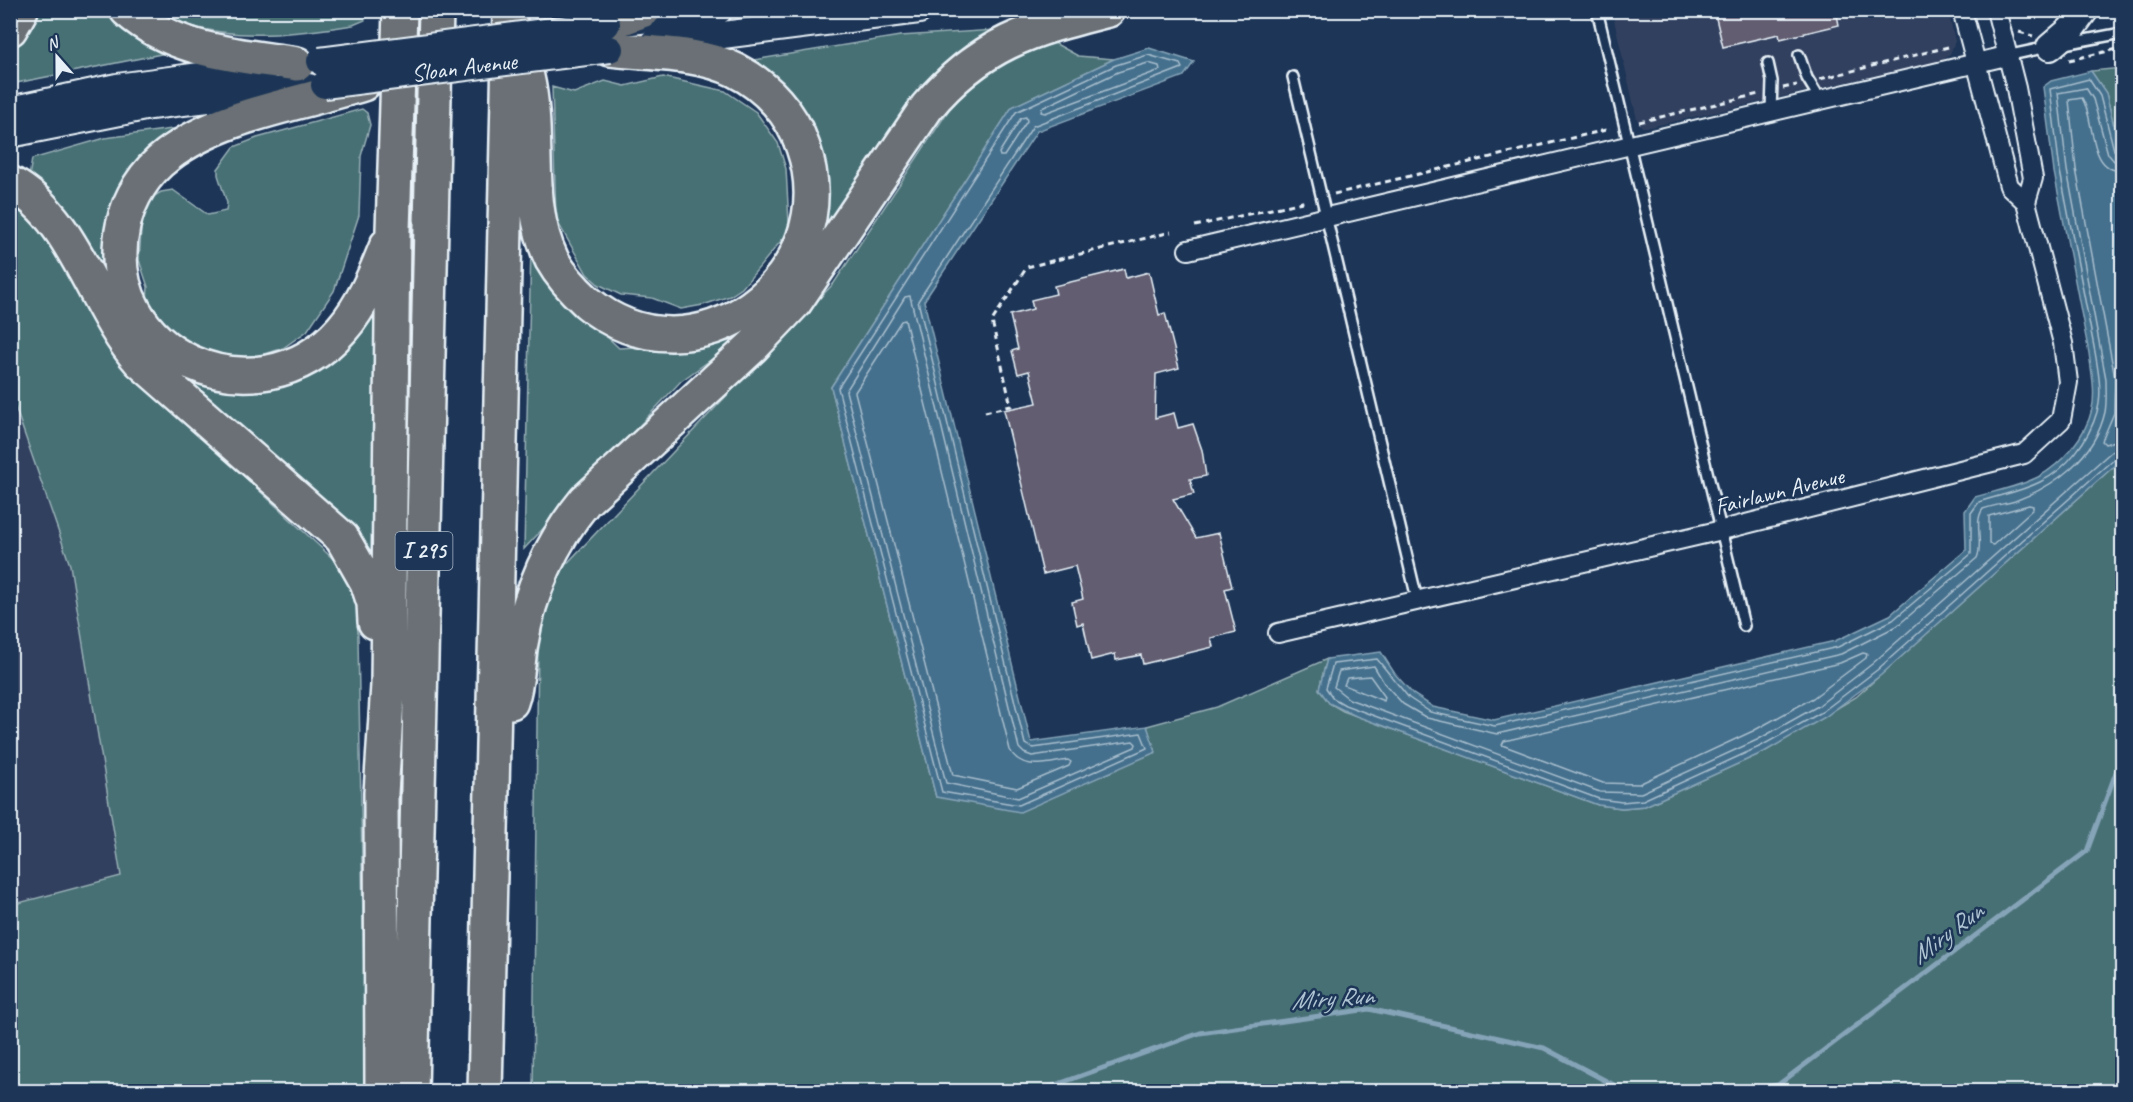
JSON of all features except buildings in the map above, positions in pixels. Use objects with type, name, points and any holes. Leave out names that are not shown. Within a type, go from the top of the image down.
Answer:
[{"type":"highway","points":[[10,29],[21,10]]},
{"type":"highway","points":[[127,10],[148,27],[190,45],[316,76],[384,77]]},
{"type":"highway","points":[[382,749],[388,673],[393,230],[400,10]]},
{"type":"highway","name":"I 295","points":[[411,1092],[436,10]]},
{"type":"highway","points":[[511,10],[529,84],[535,195],[546,244],[559,272],[595,308],[638,328],[676,333],[704,329],[728,321],[759,303],[777,285],[794,261],[806,237],[811,209],[812,182],[801,142],[790,120],[775,100],[757,84],[735,70],[609,37]]},
{"type":"highway","points":[[485,1092],[511,10]]},
{"type":"highway","points":[[609,37],[644,10]]},
{"type":"highway","points":[[494,746],[515,690],[521,642],[538,584],[564,529],[585,501],[753,346],[795,302],[927,107],[950,80],[986,53],[1015,37],[1108,10]]},
{"type":"highway","points":[[316,76],[180,147],[152,170],[133,198],[122,230],[122,273],[132,306],[157,340],[193,364],[236,375],[262,374],[280,370],[317,351],[349,320],[365,295],[393,230]]},
{"type":"highway","points":[[10,183],[36,201],[54,222],[118,333],[140,361],[318,515],[350,549],[367,582],[374,603],[382,749],[382,1092]]},
{"type":"main road","name":"Sloan Avenue","points":[[384,77],[609,37],[719,10]]},
{"type":"main road","name":"Sloan Avenue","points":[[10,134],[316,76],[609,37],[919,10]]},
{"type":"main road","points":[[2050,48],[2071,29],[2085,10]]},
{"type":"main road","name":"Sloan Avenue","points":[[10,110],[117,87],[316,76]]},
{"type":"street","name":"Fairlawn Avenue","points":[[1962,10],[2008,186],[2026,202]]},
{"type":"street","name":"Fairlawn Avenue","points":[[1278,633],[1418,603],[2024,454],[2061,420],[2068,382],[2063,343],[2026,202],[2033,178],[2016,88],[1996,10]]},
{"type":"street","points":[[1188,250],[1327,219],[2006,56]]},
{"type":"lane","points":[[1597,10],[1744,626]]},
{"type":"lane","points":[[2006,56],[2122,33]]},
{"type":"lane","points":[[1799,55],[1807,78],[1821,101]]},
{"type":"lane","points":[[1768,63],[1772,81],[1771,111]]},
{"type":"lane","points":[[1293,77],[1418,603]]},
{"type":"path","points":[[2017,31],[2050,48],[2122,48]]},
{"type":"path","points":[[1818,79],[1952,46]]},
{"type":"path","points":[[1783,88],[1799,84]]},
{"type":"path","points":[[1639,122],[1761,93]]},
{"type":"path","points":[[1334,194],[1610,129]]},
{"type":"path","points":[[1196,226],[1307,201]]},
{"type":"path","points":[[985,412],[1011,406],[992,321],[1028,267],[1171,232]]},
{"type":"shaded area","points":[[1612,11],[1948,11],[1955,41],[1950,54],[1943,60],[1642,127],[1637,119]]},
{"type":"shaded area","points":[[10,395],[70,565],[121,876],[11,905]]},
{"type":"green space","points":[[33,11],[115,11],[171,52],[11,84],[10,44]]},
{"type":"green space","points":[[154,11],[369,11],[365,20],[353,25],[289,33],[246,34],[225,33],[183,24]]},
{"type":"green space","points":[[1011,29],[819,243],[817,161],[748,61],[900,36]]},
{"type":"green space","points":[[1047,39],[1078,56],[1114,59],[1012,107],[831,387],[936,797],[1155,753],[1147,726],[1217,707],[1327,659],[1319,689],[1329,703],[1343,711],[1598,805],[1622,808],[1645,806],[1764,752],[1856,697],[2122,459],[2122,1091],[533,1092],[538,635],[555,576],[834,283],[964,87]]},
{"type":"green space","points":[[2122,68],[2122,159],[2106,93],[2091,71]]},
{"type":"green space","points":[[663,77],[725,91],[756,112],[778,143],[786,169],[789,223],[786,235],[742,288],[730,296],[681,309],[652,298],[621,295],[598,284],[587,274],[556,219],[552,87],[574,93],[605,81],[625,86]]},
{"type":"green space","points":[[362,109],[367,113],[370,125],[361,156],[359,215],[334,291],[307,331],[283,348],[248,359],[211,354],[192,346],[164,324],[147,300],[148,287],[139,260],[143,203],[161,192],[173,190],[208,215],[226,211],[227,203],[218,169],[234,147],[257,138]]},
{"type":"green space","points":[[202,125],[138,165],[106,230],[112,283],[29,177],[32,159],[105,138]]},
{"type":"green space","points":[[10,203],[43,232],[113,355],[357,581],[366,1091],[11,1091],[11,905],[121,876],[70,565],[11,395]]},
{"type":"green space","points":[[531,246],[554,287],[619,348],[737,341],[681,381],[524,549]]},
{"type":"green space","points":[[380,301],[379,569],[178,379],[223,388],[311,376]]},
{"type":"water","points":[[1149,48],[1194,62],[1184,76],[1037,131],[924,301],[1031,742],[1147,726],[1156,752],[1020,812],[936,797],[831,387],[1012,107],[1114,59]]},
{"type":"water","points":[[2091,71],[2106,93],[2122,159],[2122,459],[1881,675],[1825,717],[1764,752],[1645,806],[1622,808],[1598,805],[1356,716],[1329,703],[1319,689],[1327,659],[1381,652],[1395,674],[1413,694],[1433,707],[1494,720],[1835,641],[1890,615],[1966,550],[1965,511],[1975,497],[2023,484],[2056,465],[2079,439],[2089,419],[2093,402],[2092,373],[2054,172],[2043,87],[2051,81]]},
{"type":"waterway","name":"Miry Run","points":[[1743,1092],[1778,1085],[2087,851],[2122,756]]},
{"type":"waterway","name":"Miry Run","points":[[1036,1092],[1200,1033],[1369,1009],[1544,1048],[1627,1092]]}]
